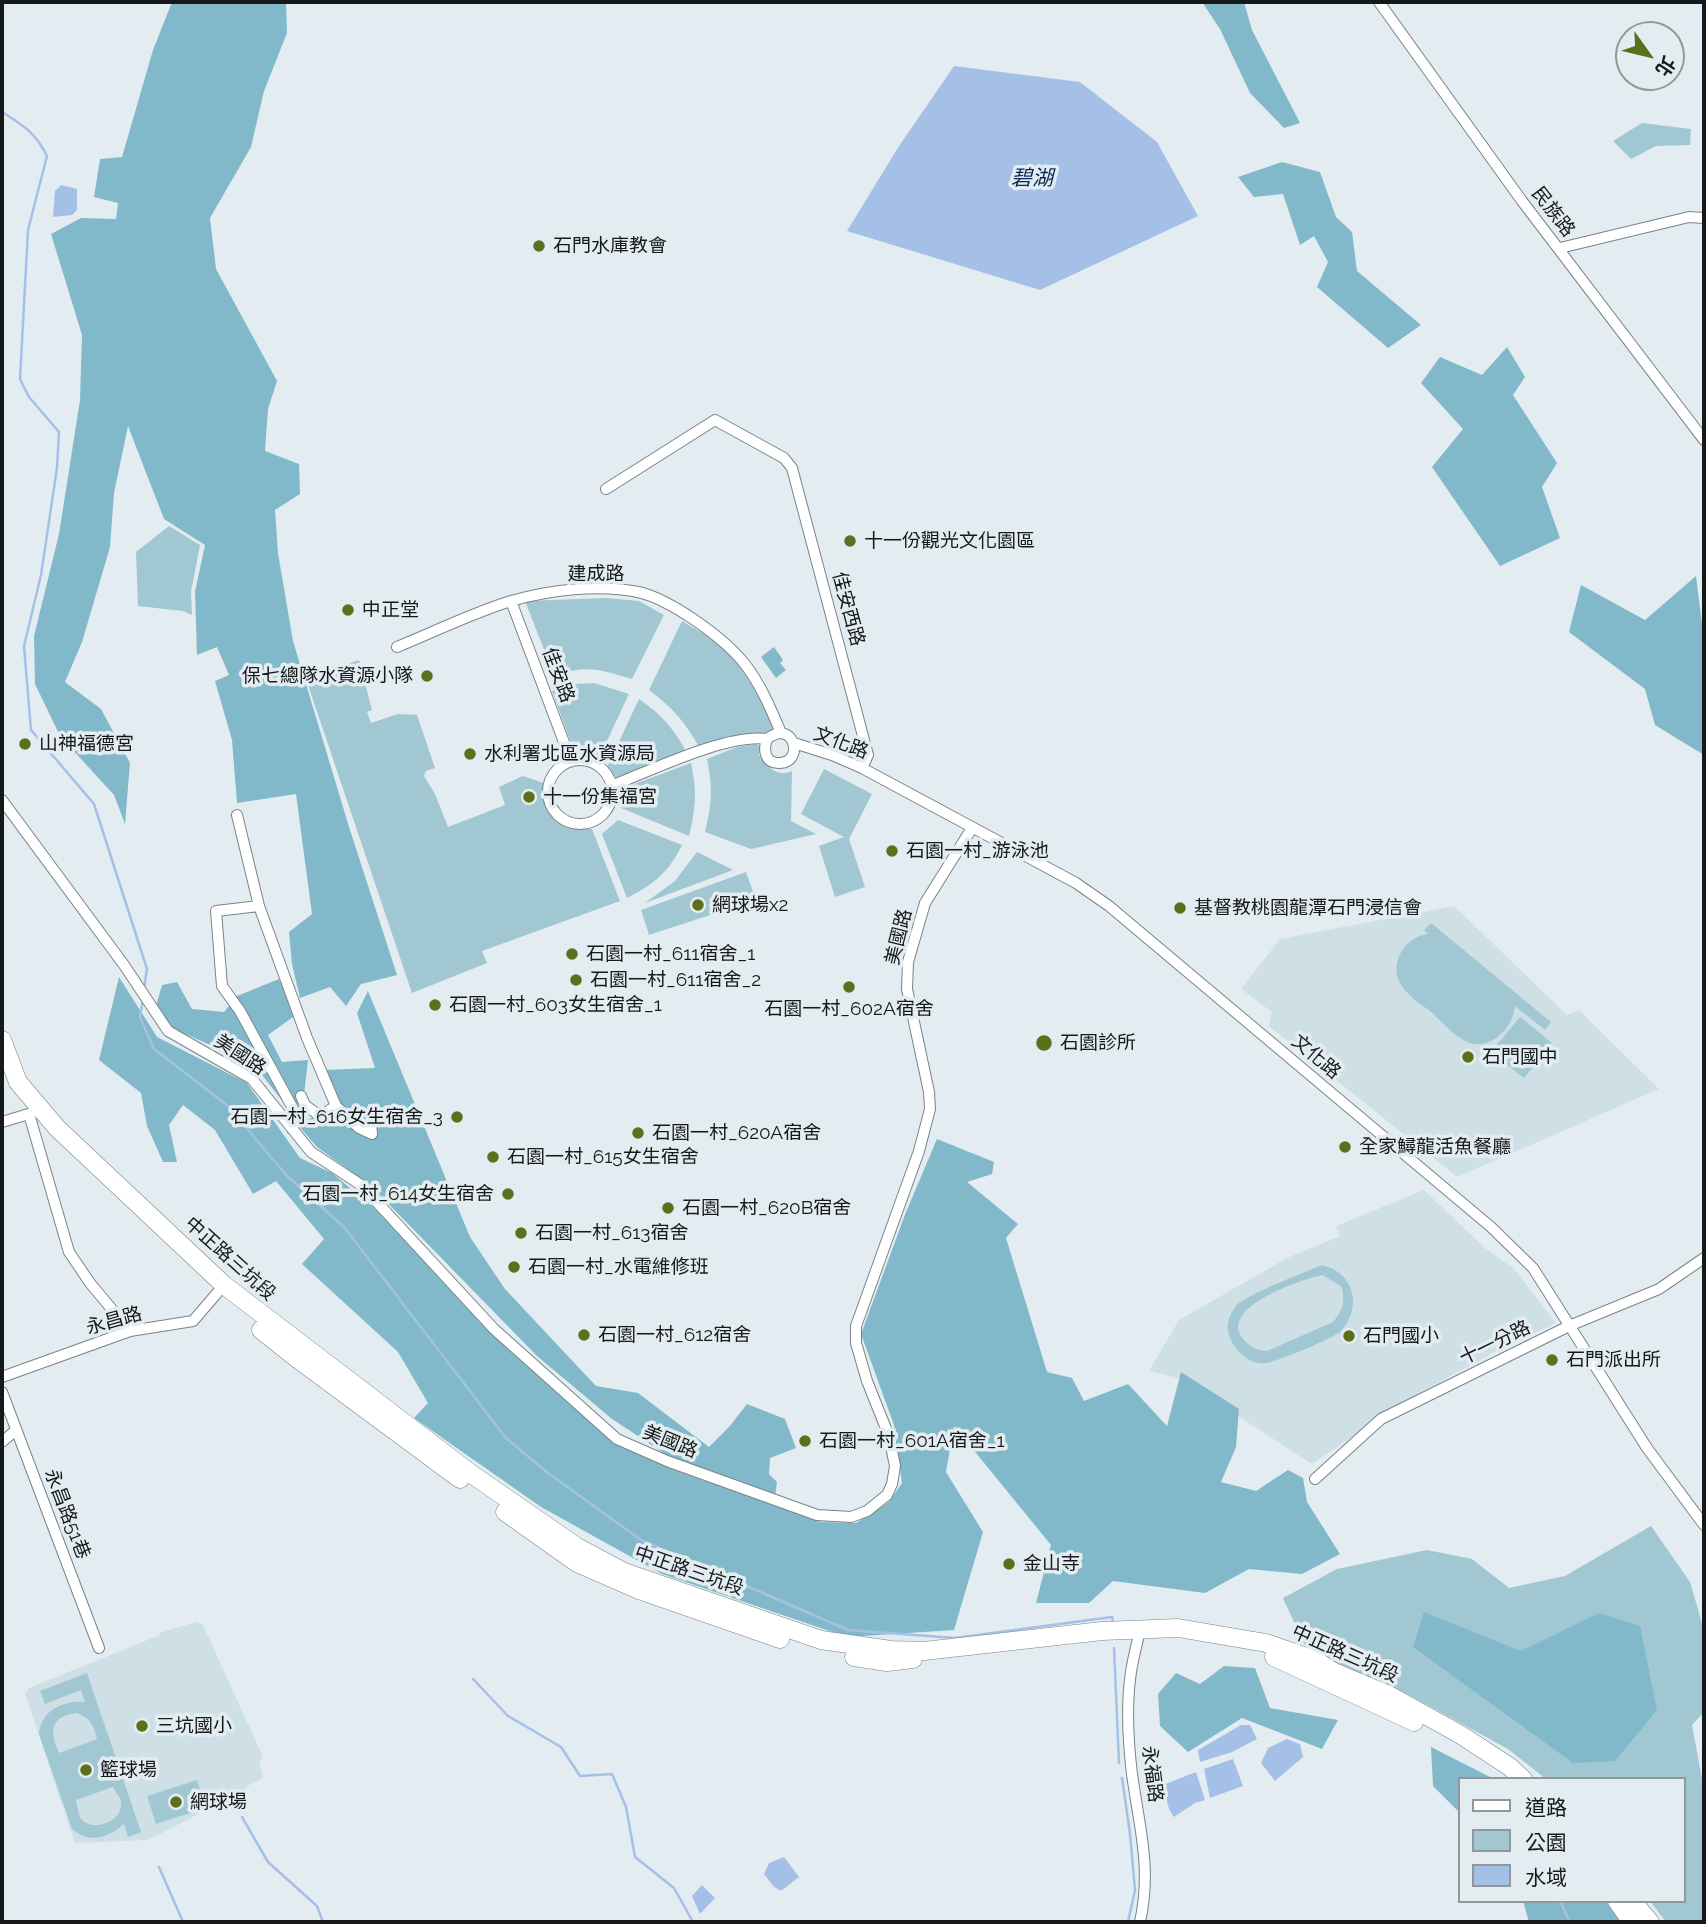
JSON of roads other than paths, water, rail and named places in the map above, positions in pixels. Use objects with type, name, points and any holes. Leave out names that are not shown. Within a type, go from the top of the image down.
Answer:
[{"type":"main road","name":"中正路三坑段","points":[[2,1040],[18,1082],[49,1133],[221,1289],[471,1473],[577,1547],[624,1572],[821,1640],[891,1650],[924,1651],[1102,1631],[1197,1640],[1269,1655],[1436,1733],[1487,1762],[1505,1777]]},
{"type":"main road","name":"中正路三坑段","points":[[2,1067],[23,1101],[35,1113]]},
{"type":"main road","name":"中正路三坑段","points":[[1139,1634],[1178,1628],[1266,1643],[1315,1660],[1334,1672],[1389,1695],[1461,1735],[1521,1777]]},
{"type":"main road","points":[[1618,1903],[1632,1922]]},
{"type":"main road","points":[[1634,1903],[1650,1922]]},
{"type":"street","name":"民族路","points":[[1379,2],[1522,201],[1704,440]]},
{"type":"street","points":[[1560,248],[1689,217],[1704,218]]},
{"type":"street","name":"佳安西路","points":[[606,489],[715,420],[784,458],[792,468],[865,742],[868,755],[862,768]]},
{"type":"street","name":"建成路","points":[[397,647],[511,601],[563,591],[640,592],[715,633],[744,663],[765,697],[781,733]]},
{"type":"street","name":"佳安路","points":[[511,601],[571,761]]},
{"type":"street","points":[[611,786],[733,741],[756,737],[767,739],[773,734],[781,733]]},
{"type":"street","name":"文化路","points":[[767,739],[764,748],[766,756],[772,762],[781,764],[789,760],[794,752],[794,743],[791,738],[781,733]]},
{"type":"street","name":"文化路","points":[[794,743],[862,768],[1076,883],[1110,906],[1491,1227],[1533,1269],[1647,1448],[1704,1525]]},
{"type":"street","points":[[584,760],[596,764],[606,774],[611,786],[611,799],[600,816],[580,823],[565,820],[549,801],[549,784],[557,770],[571,761],[584,760]]},
{"type":"street","name":"美國路","points":[[2,800],[139,986],[168,1031],[252,1079],[311,1152],[361,1185],[494,1329],[617,1439],[667,1461],[817,1515],[851,1517],[867,1511],[887,1495],[895,1466],[889,1436],[867,1381],[856,1343],[856,1326],[919,1151],[930,1109],[929,1092],[906,989],[908,961],[925,903],[972,828]]},
{"type":"street","points":[[237,814],[259,906],[307,1038],[336,1106],[359,1128],[372,1134],[371,1122]]},
{"type":"street","points":[[259,906],[216,911],[222,986],[240,1011],[297,1116],[292,1129]]},
{"type":"street","points":[[301,1096],[305,1105],[320,1116],[336,1106]]},
{"type":"street","points":[[2,1122],[35,1113],[69,1252],[90,1283],[130,1331]]},
{"type":"street","name":"十一分路","points":[[1315,1479],[1381,1419],[1569,1326],[1659,1289],[1704,1258]]},
{"type":"street","name":"永昌路","points":[[2,1377],[130,1331],[193,1321],[221,1289]]},
{"type":"street","name":"永昌路51巷","points":[[2,1392],[99,1648]]},
{"type":"street","points":[[2,1442],[16,1430]]},
{"type":"street","name":"永福路","points":[[1139,1634],[1128,1701],[1132,1773],[1143,1834],[1145,1886],[1140,1922]]},
{"type":"water","name":"碧湖","points":[[954,66],[1080,82],[1157,142],[1198,216],[1040,290],[847,231],[899,146]]},
{"type":"water","points":[[61,185],[77,189],[77,210],[72,215],[53,217],[55,191]]},
{"type":"water","points":[[1241,1725],[1250,1725],[1257,1739],[1232,1752],[1200,1762],[1198,1750]]},
{"type":"water","points":[[1287,1739],[1300,1744],[1303,1757],[1275,1781],[1261,1763],[1268,1748]]},
{"type":"water","points":[[1233,1759],[1243,1786],[1210,1798],[1204,1769]]},
{"type":"water","points":[[1196,1772],[1205,1800],[1195,1803],[1174,1817],[1169,1809],[1163,1785]]},
{"type":"water","points":[[784,1857],[799,1877],[781,1891],[774,1887],[764,1874],[769,1863]]},
{"type":"water","points":[[702,1885],[715,1898],[700,1914],[692,1896]]},
{"type":"waterway","points":[[2,112],[28,130],[47,156],[28,230],[20,379],[29,397],[59,432],[57,468],[41,575],[24,646],[31,730],[94,804],[147,969],[144,989]]},
{"type":"waterway","points":[[143,999],[140,1017],[154,1049],[227,1105],[287,1176],[344,1227],[506,1438],[548,1473],[641,1540],[848,1630],[955,1638],[1112,1617],[1113,1622]]},
{"type":"waterway","points":[[1114,1648],[1119,1763]]},
{"type":"waterway","points":[[473,1679],[508,1716],[561,1747],[580,1776],[612,1774],[626,1807],[635,1857],[674,1888],[693,1922]]},
{"type":"waterway","points":[[1122,1778],[1135,1890],[1128,1922]]},
{"type":"waterway","points":[[242,1817],[268,1862],[317,1906],[323,1922]]},
{"type":"waterway","points":[[159,1867],[183,1922]]},
{"type":"waterway","points":[[1561,1903],[1570,1922]]},
{"type":"place","name":"石門水庫教會","points":[[539,246]]},
{"type":"place","name":"十一份觀光文化園區","points":[[850,541]]},
{"type":"place","name":"中正堂","points":[[348,610]]},
{"type":"place","name":"保七總隊水資源小隊","points":[[427,676]]},
{"type":"place","name":"山神福德宮","points":[[25,744]]},
{"type":"place","name":"水利署北區水資源局","points":[[470,754]]},
{"type":"place","name":"十一份集福宮","points":[[529,797]]},
{"type":"place","name":"石園一村_游泳池","points":[[892,851]]},
{"type":"place","name":"網球場x2","points":[[698,905]]},
{"type":"place","name":"基督教桃園龍潭石門浸信會","points":[[1180,908]]},
{"type":"place","name":"石園一村_611宿舍_1","points":[[572,954]]},
{"type":"place","name":"石園一村_611宿舍_2","points":[[576,980]]},
{"type":"place","name":"石園一村_602A宿舍","points":[[849,987]]},
{"type":"place","name":"石園一村_603女生宿舍_1","points":[[435,1005]]},
{"type":"place","name":"石園診所","points":[[1044,1043]]},
{"type":"place","name":"石門國中","points":[[1468,1057]]},
{"type":"place","name":"石園一村_616女生宿舍_3","points":[[457,1117]]},
{"type":"place","name":"石園一村_620A宿舍","points":[[638,1133]]},
{"type":"place","name":"全家鱘龍活魚餐廳","points":[[1345,1147]]},
{"type":"place","name":"石園一村_615女生宿舍","points":[[493,1157]]},
{"type":"place","name":"石園一村_614女生宿舍","points":[[508,1194]]},
{"type":"place","name":"石園一村_620B宿舍","points":[[668,1208]]},
{"type":"place","name":"石園一村_613宿舍","points":[[521,1233]]},
{"type":"place","name":"石園一村_水電維修班","points":[[514,1267]]},
{"type":"place","name":"石園一村_612宿舍","points":[[584,1335]]},
{"type":"place","name":"石門國小","points":[[1349,1336]]},
{"type":"place","name":"石門派出所","points":[[1552,1360]]},
{"type":"place","name":"石園一村_601A宿舍_1","points":[[805,1441]]},
{"type":"place","name":"金山寺","points":[[1009,1564]]},
{"type":"place","name":"三坑國小","points":[[142,1726]]},
{"type":"place","name":"籃球場","points":[[86,1770]]},
{"type":"place","name":"網球場","points":[[176,1802]]}]
